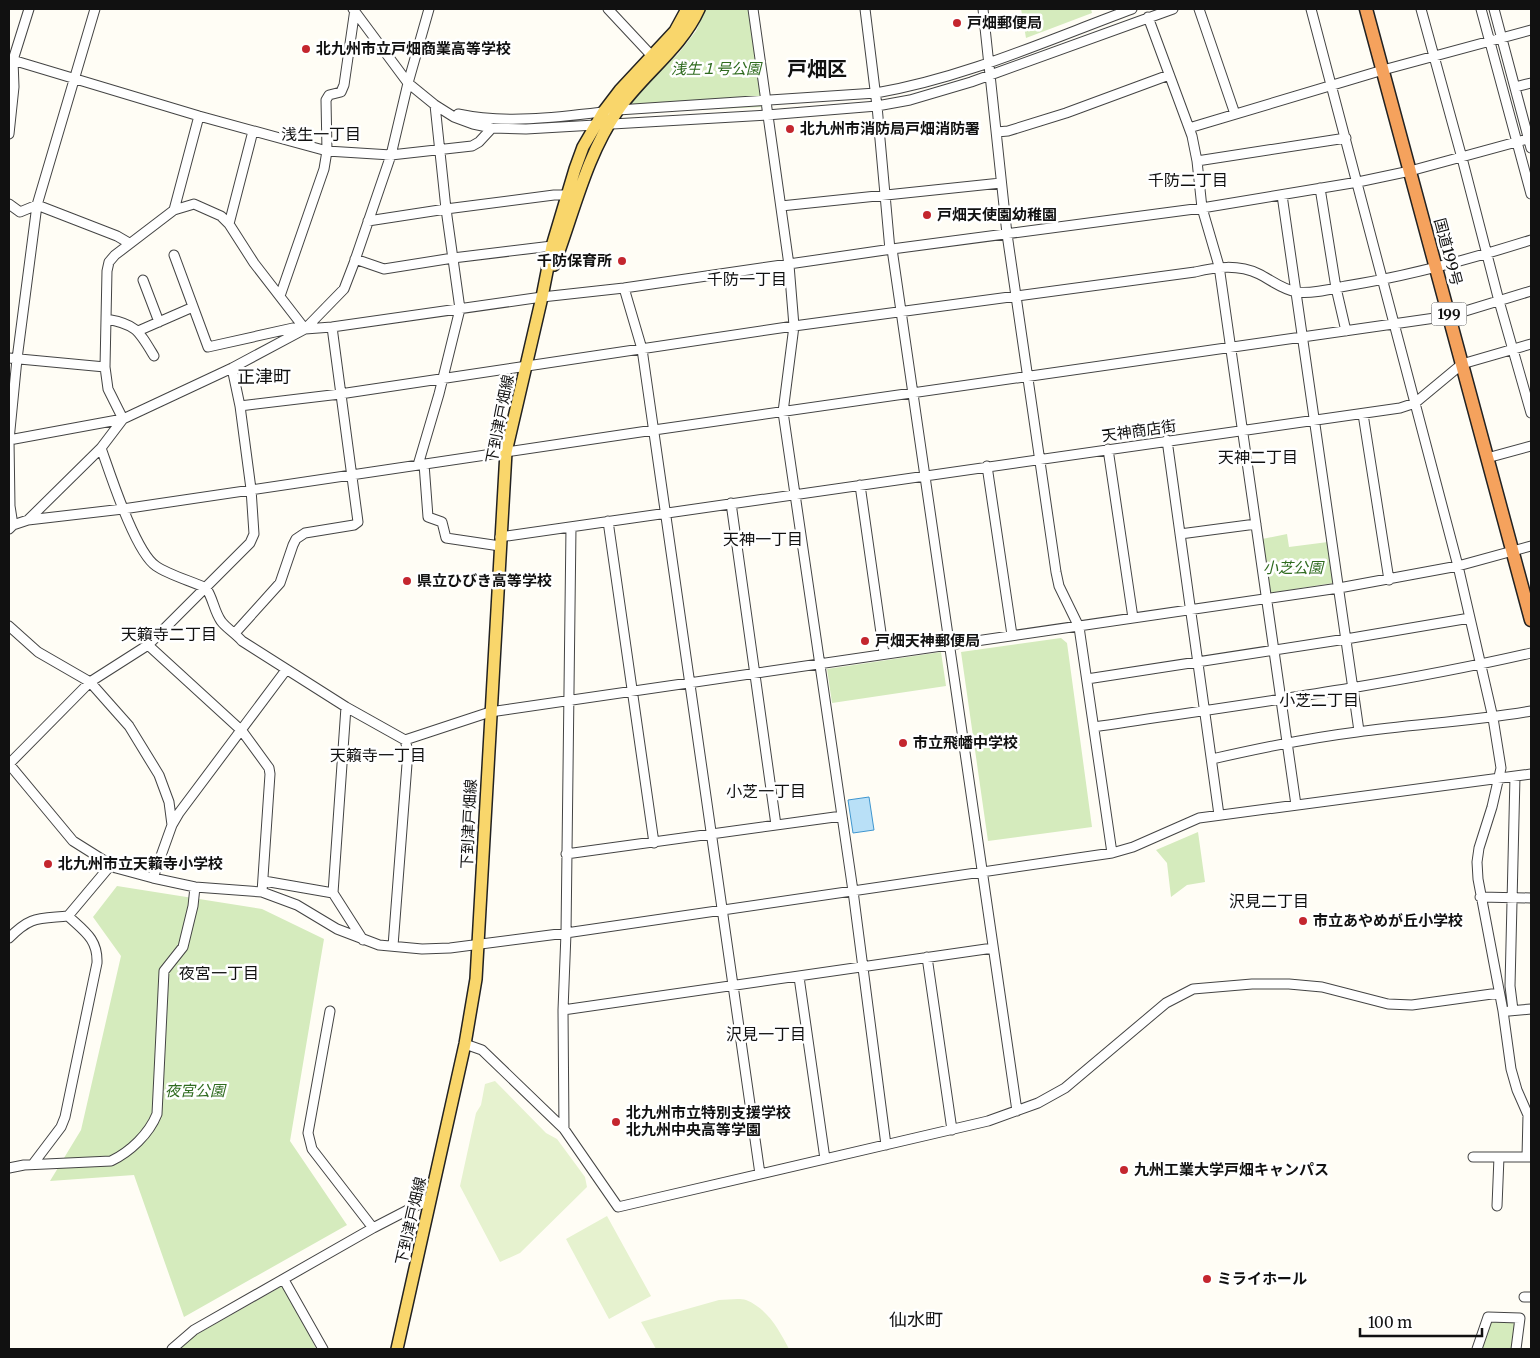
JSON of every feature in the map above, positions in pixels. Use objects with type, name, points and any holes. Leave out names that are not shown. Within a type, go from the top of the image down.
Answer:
[{"type":"highway","name":"国道199号","points":[[1366,9],[1531,620]]},
{"type":"main road","name":"下到津戸畑線","points":[[398,1349],[465,1044],[476,979],[506,452],[552,246],[583,147],[604,111],[651,55],[675,31],[688,9]]},
{"type":"main road","name":"下到津戸畑線","points":[[542,297],[585,173],[609,123],[633,90],[684,36],[699,9]]},
{"type":"street","points":[[9,134],[14,88],[11,60],[29,9]]},
{"type":"street","points":[[95,9],[37,205],[13,359],[9,440],[11,527],[28,520],[123,509],[654,430],[1449,316],[1531,291]]},
{"type":"street","points":[[9,440],[123,418],[232,368],[305,329],[344,289],[390,155],[429,9]]},
{"type":"street","points":[[608,9],[651,55]]},
{"type":"street","points":[[753,9],[789,265],[794,326],[783,412],[853,891],[886,1145]]},
{"type":"street","points":[[865,9],[876,93],[891,250],[902,312],[1017,1111]]},
{"type":"street","points":[[983,9],[1015,296],[1059,586],[1079,627],[1112,853]]},
{"type":"street","points":[[434,105],[454,113],[492,118],[578,115],[604,111],[876,93],[939,80],[1132,9]]},
{"type":"street","points":[[355,10],[408,83],[434,105],[454,117],[473,124],[492,128],[526,129],[767,115],[877,106],[910,100],[990,75],[1173,9]]},
{"type":"street","points":[[1199,9],[1235,114]]},
{"type":"street","points":[[1311,9],[1458,566],[1493,718],[1501,768],[1492,807],[1479,848],[1477,862],[1480,897],[1503,1011],[1511,1069],[1516,1090],[1528,1114],[1529,1157],[1473,1157]]},
{"type":"street","points":[[1421,9],[1531,413]]},
{"type":"street","points":[[1481,9],[1531,194]]},
{"type":"street","points":[[174,255],[208,347],[293,328],[332,328],[542,297],[624,288],[1202,208],[1358,182],[1462,158],[1517,142],[1530,142],[1494,9]]},
{"type":"street","points":[[280,296],[324,169],[327,151],[326,100],[329,95],[341,92],[344,85],[355,10]]},
{"type":"street","points":[[1148,17],[1192,136],[1197,161],[1202,208],[1219,266],[1296,805]]},
{"type":"street","points":[[1189,128],[1382,70],[1531,30]]},
{"type":"street","points":[[11,60],[199,116],[327,151],[390,155],[472,146],[479,142],[492,128]]},
{"type":"street","points":[[997,132],[1008,132],[1066,113],[1170,74]]},
{"type":"street","points":[[1515,87],[1531,83]]},
{"type":"street","points":[[421,464],[460,309],[434,105]]},
{"type":"street","points":[[174,210],[199,116]]},
{"type":"street","points":[[229,224],[254,131]]},
{"type":"street","points":[[1197,161],[1346,138]]},
{"type":"street","points":[[780,206],[1001,182]]},
{"type":"street","points":[[1320,188],[1336,288],[1346,331]]},
{"type":"street","points":[[368,221],[446,209],[567,195]]},
{"type":"street","points":[[1282,195],[1359,731]]},
{"type":"street","points":[[9,204],[20,212],[37,205],[129,243]]},
{"type":"street","points":[[123,418],[108,389],[105,367],[107,271],[109,262],[129,243],[174,210],[194,204],[221,216],[229,224],[254,263],[305,329]]},
{"type":"street","points":[[240,406],[340,394],[794,326],[1195,272],[1219,266],[1256,273],[1296,292],[1336,288],[1383,280],[1487,254],[1531,240]]},
{"type":"street","points":[[355,259],[384,269],[453,258],[552,246]]},
{"type":"street","points":[[143,280],[159,322]]},
{"type":"street","points":[[624,288],[642,349],[760,1174]]},
{"type":"street","points":[[138,331],[193,307]]},
{"type":"street","points":[[106,319],[119,321],[135,328],[154,356]]},
{"type":"street","points":[[235,633],[280,583],[296,539],[305,533],[354,526],[358,522],[332,328]]},
{"type":"street","points":[[1414,403],[1462,364],[1531,344]]},
{"type":"street","points":[[13,359],[105,367]]},
{"type":"street","points":[[232,368],[240,406],[251,490],[254,534],[242,552],[148,645],[90,682],[9,764],[73,841],[110,866],[195,887],[262,892],[297,906],[338,929],[363,940],[380,945],[422,949],[477,945],[566,933],[1112,853],[1133,847],[1184,823],[1219,814],[1531,774]]},
{"type":"street","name":"天神商店街","points":[[421,464],[428,516],[442,522],[446,538],[500,541],[570,526],[1167,440],[1364,414],[1400,408],[1414,403]]},
{"type":"street","points":[[1364,414],[1389,580]]},
{"type":"street","points":[[28,520],[101,448],[123,418]]},
{"type":"street","points":[[1167,440],[1219,814]]},
{"type":"street","points":[[1487,458],[1531,446]]},
{"type":"street","points":[[101,448],[123,509],[147,558],[157,567],[206,588],[221,622],[242,641],[346,707],[405,740],[408,751],[393,946]]},
{"type":"street","points":[[1108,449],[1133,618]]},
{"type":"street","points":[[988,466],[1012,635]]},
{"type":"street","points":[[860,485],[884,654]]},
{"type":"street","points":[[731,503],[776,825]]},
{"type":"street","points":[[608,521],[654,843]]},
{"type":"street","points":[[1180,534],[1256,524]]},
{"type":"street","points":[[564,1129],[563,1010],[566,933],[570,526]]},
{"type":"street","points":[[405,740],[490,712],[1339,588],[1458,566],[1531,546]]},
{"type":"street","points":[[1087,679],[1470,618]]},
{"type":"street","points":[[9,626],[38,652],[90,682],[128,726],[159,774],[169,802],[172,825]]},
{"type":"street","points":[[148,645],[242,731],[269,768],[262,892]]},
{"type":"street","points":[[1094,727],[1353,688],[1531,653]]},
{"type":"street","points":[[153,878],[172,825],[179,813],[286,670]]},
{"type":"street","points":[[346,707],[333,893],[363,940]]},
{"type":"street","points":[[1212,759],[1288,742],[1359,731],[1493,718],[1531,711]]},
{"type":"street","points":[[1513,1010],[1510,986],[1515,776]]},
{"type":"street","points":[[566,854],[842,816]]},
{"type":"street","points":[[9,938],[29,921],[68,916],[110,866]]},
{"type":"street","points":[[264,881],[333,893]]},
{"type":"street","points":[[9,1168],[33,1164],[111,1161],[121,1156],[153,1124],[158,1105],[164,972],[184,947],[195,887]]},
{"type":"street","points":[[1480,897],[1531,898]]},
{"type":"street","points":[[33,1164],[61,1127],[65,1117],[97,963],[98,953],[92,939],[68,916]]},
{"type":"street","points":[[563,1010],[994,948]]},
{"type":"street","points":[[927,957],[952,1130]]},
{"type":"street","points":[[799,977],[825,1159]]},
{"type":"street","points":[[465,1044],[482,1050],[564,1129],[618,1207],[952,1130],[1017,1111],[1038,1103],[1065,1088],[1174,998],[1187,991],[1252,984],[1289,984],[1322,987],[1388,1004],[1412,1005],[1499,993]]},
{"type":"street","points":[[1503,1011],[1531,1010]]},
{"type":"street","points":[[330,1011],[308,1133],[309,1140],[312,1149],[373,1228]]},
{"type":"street","points":[[1497,1206],[1499,1157]]},
{"type":"street","points":[[172,1349],[194,1330],[373,1228],[432,1198]]},
{"type":"street","points":[[284,1280],[323,1349]]},
{"type":"street","points":[[1478,1349],[1488,1317],[1520,1318],[1516,1349]]},
{"type":"green space","name":"浅生１号公園","points":[[705,9],[748,9],[762,107],[621,113],[634,94],[678,54],[696,31]]},
{"type":"green space","points":[[1021,9],[1091,9],[1092,13],[1026,38]]},
{"type":"green space","name":"小芝公園","points":[[1287,534],[1289,547],[1328,542],[1333,583],[1270,593],[1262,539]]},
{"type":"green space","points":[[1061,638],[1067,643],[1092,827],[988,841],[961,652]]},
{"type":"green space","points":[[941,652],[946,686],[832,703],[827,669]]},
{"type":"green space","points":[[1198,832],[1205,882],[1187,885],[1171,897],[1167,863],[1156,850]]},
{"type":"green space","name":"夜宮公園","points":[[117,886],[262,909],[324,939],[290,1141],[347,1225],[184,1317],[134,1175],[50,1181],[81,1130],[121,956],[93,917]]},
{"type":"green space","points":[[495,1081],[546,1133],[557,1139],[585,1177],[587,1187],[520,1253],[500,1262],[460,1186],[476,1113],[481,1105],[485,1084]]},
{"type":"green space","points":[[607,1216],[651,1296],[609,1319],[566,1239]]},
{"type":"green space","points":[[286,1284],[316,1349],[180,1349],[194,1336]]},
{"type":"green space","points":[[743,1299],[754,1304],[767,1314],[789,1349],[656,1349],[641,1322],[719,1300]]},
{"type":"green space","points":[[1488,1317],[1520,1318],[1516,1349],[1477,1349]]},
{"type":"water","points":[[869,797],[874,830],[853,833],[848,800]]},
{"type":"place","name":"戸畑郵便局","points":[[957,23]]},
{"type":"place","name":"北九州市立戸畑商業高等学校","points":[[306,49]]},
{"type":"place","name":"北九州市消防局戸畑消防署","points":[[790,129]]},
{"type":"place","name":"戸畑天使園幼稚園","points":[[927,215]]},
{"type":"place","name":"千防保育所","points":[[622,261]]},
{"type":"place","name":"県立ひびき高等学校","points":[[407,581]]},
{"type":"place","name":"戸畑天神郵便局","points":[[865,641]]},
{"type":"place","name":"市立飛幡中学校","points":[[903,743]]},
{"type":"place","name":"北九州市立天籟寺小学校","points":[[48,864]]},
{"type":"place","name":"市立あやめが丘小学校","points":[[1303,921]]},
{"type":"place","name":"北九州市立特別支援学校 北九州中央高等学園","points":[[616,1122]]},
{"type":"place","name":"九州工業大学戸畑キャンパス","points":[[1124,1170]]},
{"type":"place","name":"ミライホール","points":[[1207,1279]]},
{"type":"district","name":"戸畑区","points":[[817,69]]},
{"type":"district","name":"浅生一丁目","points":[[321,134]]},
{"type":"district","name":"千防二丁目","points":[[1188,180]]},
{"type":"district","name":"千防一丁目","points":[[747,279]]},
{"type":"district","name":"正津町","points":[[264,377]]},
{"type":"district","name":"天神二丁目","points":[[1258,457]]},
{"type":"district","name":"天神一丁目","points":[[763,539]]},
{"type":"district","name":"天籟寺二丁目","points":[[169,634]]},
{"type":"district","name":"小芝二丁目","points":[[1319,700]]},
{"type":"district","name":"天籟寺一丁目","points":[[378,755]]},
{"type":"district","name":"小芝一丁目","points":[[766,791]]},
{"type":"district","name":"沢見二丁目","points":[[1269,901]]},
{"type":"district","name":"夜宮一丁目","points":[[219,973]]},
{"type":"district","name":"沢見一丁目","points":[[766,1034]]},
{"type":"district","name":"仙水町","points":[[916,1320]]}]
